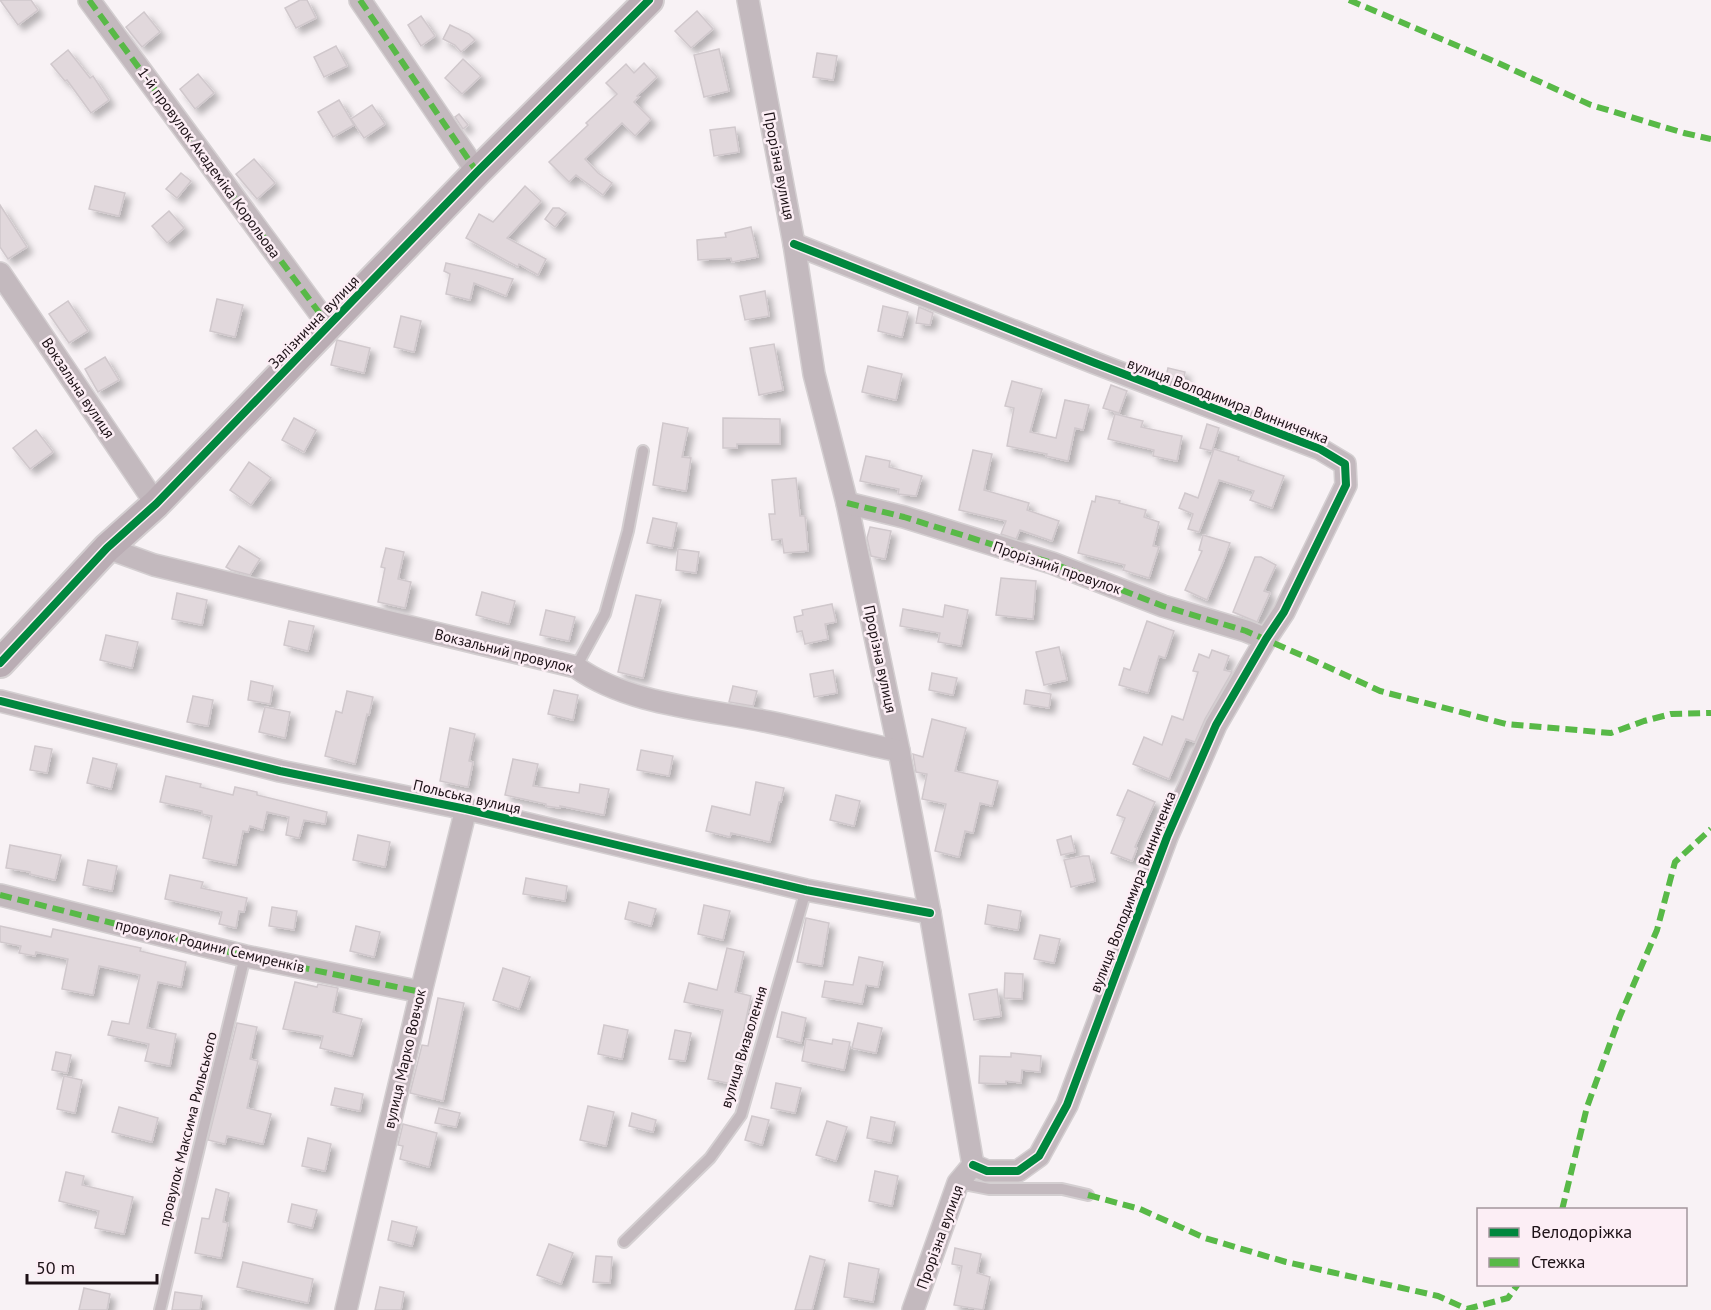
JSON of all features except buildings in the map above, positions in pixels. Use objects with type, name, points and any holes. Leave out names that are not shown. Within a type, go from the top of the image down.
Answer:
[{"type":"street","name":"1-й провулок Академіка Корольова","points":[[89,0],[329,326]]},
{"type":"street","points":[[360,0],[477,172]]},
{"type":"street","name":"Залізнична вулиця","points":[[0,663],[107,548],[156,504],[477,172],[649,0]]},
{"type":"street","name":"Прорізна вулиця","points":[[748,0],[794,244],[814,374],[847,503],[900,752],[973,1164],[958,1183],[913,1310]]},
{"type":"street","name":"вулиця Володимира Винниченка","points":[[794,244],[1320,449],[1345,464],[1346,485],[1284,612],[1215,725],[1167,837],[1067,1106],[1039,1156],[1018,1171],[987,1171],[973,1164]]},
{"type":"street","name":"Вокзальна вулиця","points":[[0,273],[156,504]]},
{"type":"street","name":"Прорізний провулок","points":[[847,503],[1052,563],[1163,606],[1266,639]]},
{"type":"street","name":"Вокзальний провулок","points":[[107,548],[154,565],[576,667],[589,677],[642,698],[769,722],[900,752]]},
{"type":"street","name":"Польська вулиця","points":[[0,701],[280,771],[466,809],[806,890],[930,913]]},
{"type":"street","name":"вулиця Марко Вовчок","points":[[346,1310],[466,809]]},
{"type":"street","name":"провулок Родини Семиренків","points":[[0,895],[245,956],[421,992]]},
{"type":"lane","points":[[576,667],[605,614],[628,531],[643,451]]},
{"type":"lane","name":"вулиця Визволення","points":[[624,1242],[710,1158],[741,1115],[806,890]]},
{"type":"lane","name":"провулок Максима Рильського","points":[[160,1310],[245,956]]},
{"type":"lane","points":[[958,1183],[990,1189],[1062,1189],[1088,1195]]},
{"type":"marked path","points":[[89,0],[329,326]]},
{"type":"marked path","points":[[360,0],[477,172]]},
{"type":"marked path","points":[[1349,0],[1591,105],[1711,139]]},
{"type":"marked path","points":[[847,503],[904,517],[1052,563],[1163,606],[1246,631],[1380,691],[1506,724],[1611,733],[1671,714],[1711,713]]},
{"type":"marked path","points":[[1562,1208],[1587,1107],[1620,1016],[1657,930],[1675,862],[1711,829]]},
{"type":"marked path","points":[[0,895],[245,956],[421,992]]},
{"type":"marked path","points":[[1088,1195],[1140,1209],[1205,1238],[1286,1262],[1438,1296],[1467,1309],[1508,1298],[1517,1286]]},
{"type":"cycle path","points":[[0,663],[107,548],[156,504],[477,172],[649,0]]},
{"type":"cycle path","points":[[794,244],[1320,449],[1345,464],[1346,485],[1284,612],[1216,725],[1167,837],[1067,1105],[1039,1156],[1018,1171],[987,1171],[973,1165]]},
{"type":"cycle path","points":[[0,701],[280,771],[466,809],[806,890],[930,913]]}]
